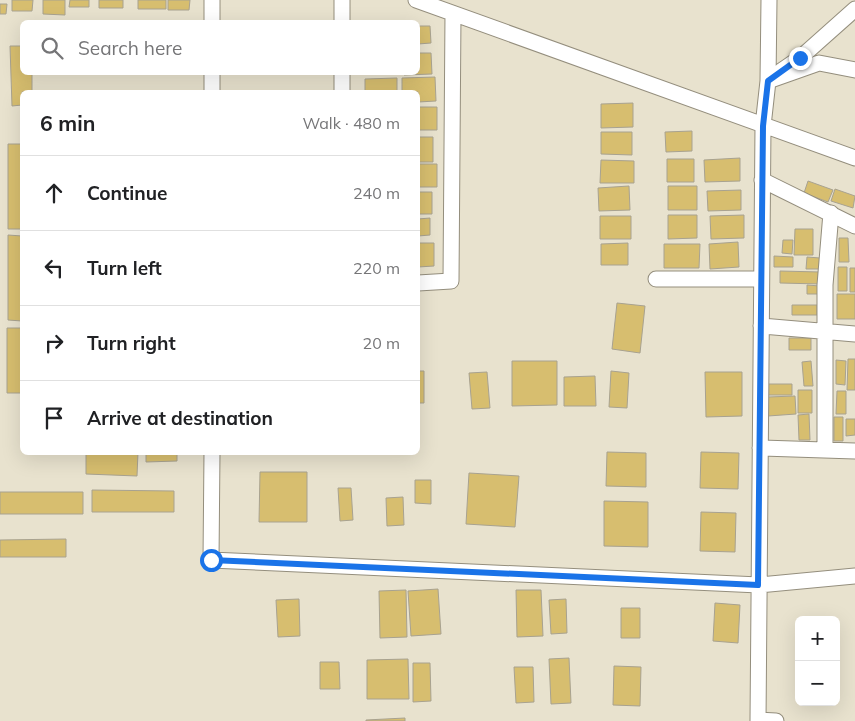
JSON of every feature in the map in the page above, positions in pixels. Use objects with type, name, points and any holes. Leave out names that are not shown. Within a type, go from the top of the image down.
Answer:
[{"type":"street","points":[[212,0],[212,20]]},
{"type":"street","points":[[342,0],[342,20]]},
{"type":"street","points":[[416,0],[855,158]]},
{"type":"street","points":[[769,0],[768,81],[763,126],[762,180],[758,720],[776,721]]},
{"type":"street","points":[[768,81],[800,58],[855,9]]},
{"type":"street","points":[[420,283],[450,281],[453,14]]},
{"type":"street","points":[[768,81],[819,63],[855,70]]},
{"type":"street","points":[[212,75],[212,90]]},
{"type":"street","points":[[342,75],[342,90]]},
{"type":"street","points":[[762,180],[855,226]]},
{"type":"street","points":[[825,450],[824,285],[831,213]]},
{"type":"street","points":[[656,279],[761,280]]},
{"type":"street","points":[[761,326],[855,334]]},
{"type":"street","points":[[760,448],[855,451]]},
{"type":"street","points":[[212,455],[211,560],[758,585],[855,576]]},
{"type":"building","points":[[12,0],[33,0],[32,11],[12,11]]},
{"type":"building","points":[[43,0],[65,0],[65,15],[43,14]]},
{"type":"building","points":[[70,0],[89,0],[89,7],[69,7]]},
{"type":"building","points":[[99,0],[123,0],[123,8],[99,8]]},
{"type":"building","points":[[138,0],[166,0],[166,9],[138,9]]},
{"type":"building","points":[[168,0],[190,0],[189,10],[168,10]]},
{"type":"building","points":[[0,4],[7,4],[6,14],[0,14]]},
{"type":"building","points":[[420,26],[430,26],[431,43],[420,44]]},
{"type":"building","points":[[10,46],[20,46],[20,75],[32,75],[32,90],[20,90],[20,105],[12,106]]},
{"type":"building","points":[[420,53],[431,53],[432,74],[420,74]]},
{"type":"building","points":[[435,77],[436,101],[420,102],[420,90],[402,90],[402,78]]},
{"type":"building","points":[[397,78],[397,90],[365,90],[365,79]]},
{"type":"building","points":[[633,103],[633,127],[601,128],[601,104]]},
{"type":"building","points":[[420,107],[437,107],[437,130],[420,130]]},
{"type":"building","points":[[692,131],[692,151],[666,152],[665,132]]},
{"type":"building","points":[[601,132],[632,132],[632,155],[601,154]]},
{"type":"building","points":[[420,137],[433,137],[433,162],[420,162]]},
{"type":"building","points":[[8,144],[20,144],[20,229],[8,229]]},
{"type":"building","points":[[740,158],[740,181],[705,182],[704,160]]},
{"type":"building","points":[[667,159],[694,159],[694,182],[667,182]]},
{"type":"building","points":[[601,160],[634,161],[634,183],[600,183]]},
{"type":"building","points":[[420,164],[437,164],[437,187],[420,187]]},
{"type":"building","points":[[808,181],[833,190],[828,202],[804,193]]},
{"type":"building","points":[[629,186],[630,210],[599,211],[598,188]]},
{"type":"building","points":[[668,186],[697,186],[697,210],[668,210]]},
{"type":"building","points":[[835,189],[855,196],[853,208],[831,201]]},
{"type":"building","points":[[741,190],[741,210],[708,211],[707,191]]},
{"type":"building","points":[[420,192],[432,192],[432,214],[420,214]]},
{"type":"building","points":[[668,215],[697,215],[697,238],[668,239]]},
{"type":"building","points":[[744,215],[744,238],[711,239],[710,216]]},
{"type":"building","points":[[600,216],[631,216],[631,239],[600,239]]},
{"type":"building","points":[[430,218],[430,235],[420,236],[420,219]]},
{"type":"building","points":[[795,229],[813,229],[813,255],[794,255]]},
{"type":"building","points":[[8,235],[20,236],[20,321],[8,320]]},
{"type":"building","points":[[839,238],[848,238],[849,262],[839,262]]},
{"type":"building","points":[[783,240],[793,240],[792,254],[782,253]]},
{"type":"building","points":[[738,242],[739,267],[710,269],[709,244]]},
{"type":"building","points":[[420,243],[434,243],[434,266],[420,267]]},
{"type":"building","points":[[628,243],[628,265],[601,265],[601,244]]},
{"type":"building","points":[[664,244],[700,244],[699,268],[664,268]]},
{"type":"building","points":[[774,256],[793,257],[793,267],[774,267]]},
{"type":"building","points":[[807,257],[820,258],[820,269],[806,269]]},
{"type":"building","points":[[838,267],[847,267],[847,291],[838,291]]},
{"type":"building","points":[[850,268],[855,268],[855,292],[850,292]]},
{"type":"building","points":[[780,271],[820,272],[820,284],[780,283]]},
{"type":"building","points":[[807,285],[820,286],[820,294],[807,294]]},
{"type":"building","points":[[837,294],[855,294],[855,319],[837,319]]},
{"type":"building","points":[[617,303],[645,306],[640,353],[612,349]]},
{"type":"building","points":[[792,305],[817,305],[817,315],[792,315]]},
{"type":"building","points":[[7,328],[20,328],[20,393],[7,393]]},
{"type":"building","points":[[789,338],[811,338],[811,350],[789,350]]},
{"type":"building","points":[[848,359],[855,359],[855,390],[847,390]]},
{"type":"building","points":[[836,360],[846,361],[845,385],[836,384]]},
{"type":"building","points":[[512,361],[557,361],[557,405],[512,406]]},
{"type":"building","points":[[811,361],[813,386],[804,386],[802,362]]},
{"type":"building","points":[[420,371],[424,371],[424,403],[420,403]]},
{"type":"building","points":[[611,371],[629,373],[627,408],[609,407]]},
{"type":"building","points":[[487,372],[490,408],[472,409],[469,373]]},
{"type":"building","points":[[705,372],[742,372],[742,416],[706,417]]},
{"type":"building","points":[[595,376],[596,406],[564,406],[564,377]]},
{"type":"building","points":[[768,384],[792,384],[792,395],[768,395]]},
{"type":"building","points":[[798,390],[812,390],[812,413],[798,413]]},
{"type":"building","points":[[837,391],[846,391],[846,414],[836,414]]},
{"type":"building","points":[[795,396],[796,414],[768,416],[768,397]]},
{"type":"building","points":[[809,414],[810,440],[799,440],[798,415]]},
{"type":"building","points":[[834,417],[843,417],[843,441],[834,441]]},
{"type":"building","points":[[846,419],[855,419],[855,435],[846,436]]},
{"type":"building","points":[[607,452],[646,453],[646,487],[606,486]]},
{"type":"building","points":[[701,452],[739,453],[738,489],[700,488]]},
{"type":"building","points":[[86,455],[138,455],[137,476],[86,474]]},
{"type":"building","points":[[146,455],[177,455],[177,461],[146,462]]},
{"type":"building","points":[[260,472],[307,472],[307,522],[259,522]]},
{"type":"building","points":[[469,473],[519,476],[515,527],[466,524]]},
{"type":"building","points":[[415,480],[431,480],[431,504],[415,503]]},
{"type":"building","points":[[338,488],[351,488],[353,520],[340,521]]},
{"type":"building","points":[[92,490],[174,491],[174,512],[92,512]]},
{"type":"building","points":[[0,492],[83,492],[83,514],[0,514]]},
{"type":"building","points":[[403,497],[404,525],[387,526],[386,498]]},
{"type":"building","points":[[604,501],[648,502],[648,547],[604,546]]},
{"type":"building","points":[[701,512],[736,513],[735,552],[700,551]]},
{"type":"building","points":[[66,539],[66,557],[0,557],[0,540]]},
{"type":"building","points":[[438,589],[441,634],[411,636],[408,591]]},
{"type":"building","points":[[406,590],[407,637],[380,638],[379,591]]},
{"type":"building","points":[[516,590],[541,590],[543,636],[517,637]]},
{"type":"building","points":[[299,599],[300,636],[278,637],[276,600]]},
{"type":"building","points":[[566,599],[567,633],[551,634],[549,600]]},
{"type":"building","points":[[715,603],[740,605],[738,643],[713,641]]},
{"type":"building","points":[[621,608],[640,608],[640,638],[621,638]]},
{"type":"building","points":[[569,658],[571,703],[551,704],[549,659]]},
{"type":"building","points":[[408,659],[409,699],[367,699],[367,660]]},
{"type":"building","points":[[320,662],[339,662],[340,689],[320,689]]},
{"type":"building","points":[[413,663],[430,663],[431,701],[413,702]]},
{"type":"building","points":[[614,666],[641,667],[640,706],[613,705]]},
{"type":"building","points":[[514,667],[533,667],[534,702],[516,703]]},
{"type":"building","points":[[405,718],[405,721],[366,721],[366,720]]},
{"type":"route","points":[[211,560],[758,585],[763,126],[768,81],[800,58]]}]
